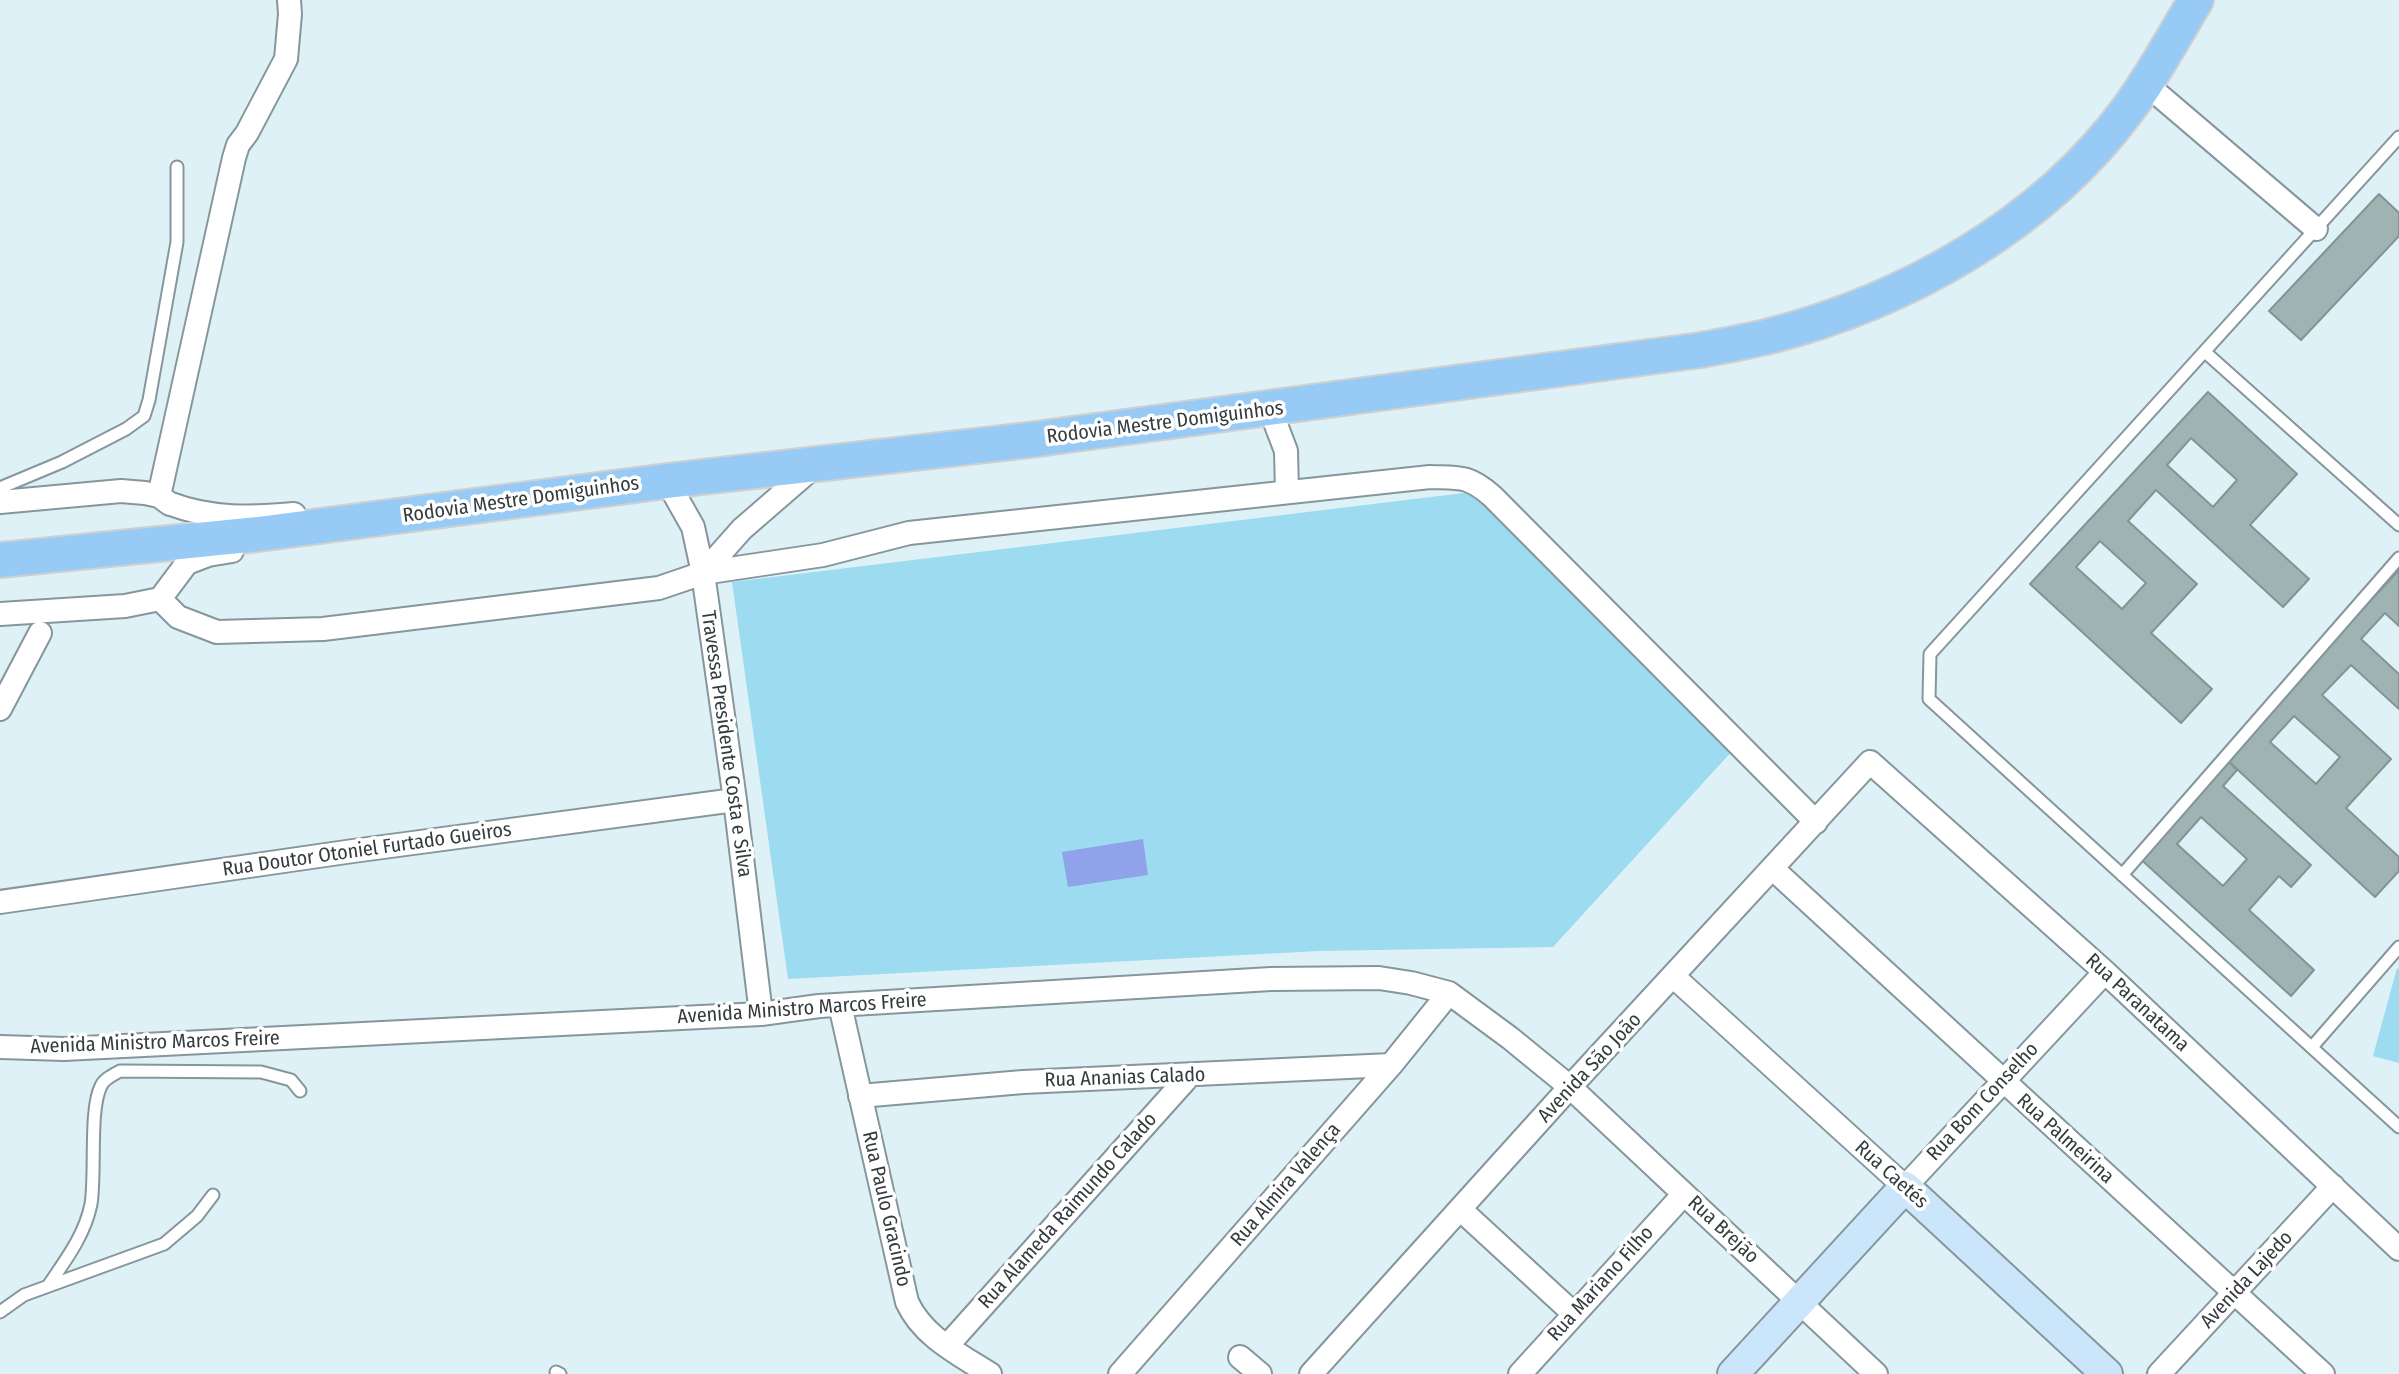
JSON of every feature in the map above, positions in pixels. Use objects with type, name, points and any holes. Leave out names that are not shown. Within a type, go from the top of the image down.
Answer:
[{"type":"main road","name":"Rodovia Mestre Domiguinhos","points":[[0,560],[187,552],[410,515],[1270,409],[1701,350],[1768,336],[1839,314],[1956,262],[2034,209],[2128,110],[2196,0]]},
{"type":"street","points":[[165,500],[234,158],[238,145],[286,59],[289,0]]},
{"type":"street","points":[[2146,84],[2316,229]]},
{"type":"street","points":[[1270,409],[1286,451],[1287,492]]},
{"type":"street","points":[[703,573],[742,529],[817,464]]},
{"type":"street","points":[[160,599],[178,617],[217,632],[323,629],[659,588],[703,573],[823,555],[909,533],[1430,477],[1467,478],[1492,496],[1816,822]]},
{"type":"street","name":"Travessa Presidente Costa e Silva","points":[[667,481],[693,527],[703,573],[761,1014]]},
{"type":"street","points":[[0,502],[121,491],[145,493],[191,512],[213,515],[272,516],[339,510],[410,515]]},
{"type":"street","points":[[0,614],[125,606],[160,599],[187,552],[180,518],[165,500]]},
{"type":"street","points":[[0,709],[40,633]]},
{"type":"street","name":"Avenida São João","points":[[1311,1374],[1870,762]]},
{"type":"street","name":"Rua Paranatama","points":[[1870,762],[2105,972],[2399,1249]]},
{"type":"street","name":"Rua Doutor Otoniel Furtado Gueiros","points":[[0,902],[735,800]]},
{"type":"street","name":"Rua Palmeirina","points":[[1773,869],[2323,1374]]},
{"type":"street","name":"Rua Bom Conselho","points":[[1733,1374],[2105,972]]},
{"type":"street","name":"Rua Caetés","points":[[1674,977],[2107,1374]]},
{"type":"street","name":"Avenida Ministro Marcos Freire","points":[[0,1047],[79,1048],[761,1014],[840,1005],[1311,978],[1379,978],[1449,993],[1570,1087]]},
{"type":"street","name":"Rua Almira Valença","points":[[1120,1374],[1391,1065],[1449,993]]},
{"type":"street","name":"Rua Paulo Gracindo","points":[[840,1005],[907,1302],[915,1319],[932,1337],[990,1374]]},
{"type":"street","name":"Rua Ananias Calado","points":[[860,1096],[1023,1082],[1391,1065]]},
{"type":"street","name":"Rua Alameda Raimundo Calado","points":[[947,1346],[1189,1076]]},
{"type":"street","name":"Rua Brejão","points":[[1570,1087],[1876,1374]]},
{"type":"street","name":"Avenida Lajedo","points":[[2159,1374],[2333,1186]]},
{"type":"street","name":"Rua Mariano Filho","points":[[1520,1374],[1684,1194]]},
{"type":"street","points":[[1461,1210],[1573,1313]]},
{"type":"street","points":[[1240,1357],[1260,1374]]},
{"type":"lane","points":[[2399,137],[1930,654],[1929,699],[2399,1127]]},
{"type":"lane","points":[[0,488],[62,462],[126,429],[144,416],[177,242],[177,167]]},
{"type":"lane","points":[[2205,352],[2399,525]]},
{"type":"lane","points":[[2122,875],[2399,558]]},
{"type":"lane","points":[[2312,1047],[2399,947]]},
{"type":"lane","points":[[48,1286],[84,1228],[91,1203],[95,1115],[102,1082],[120,1071],[261,1072],[291,1080],[300,1091]]},
{"type":"lane","points":[[0,1312],[24,1295],[164,1244],[197,1216],[213,1195]]},
{"type":"shaded area","points":[[1472,492],[1734,749],[1553,947],[1319,951],[788,979],[732,582]]},
{"type":"shaded area","points":[[2399,969],[2399,1063],[2373,1056]]},
{"type":"water","points":[[1143,839],[1148,875],[1068,887],[1062,852]]},
{"type":"building","points":[[2379,194],[2399,213],[2399,236],[2301,340],[2269,311]]},
{"type":"building","points":[[2208,392],[2297,474],[2250,525],[2309,579],[2283,607],[2156,490],[2128,521],[2197,584],[2151,633],[2212,689],[2181,723],[2030,584]],"holes":[[[2191,438],[2237,480],[2213,507],[2167,465]],[[2100,541],[2146,583],[2122,609],[2076,567]]]},
{"type":"building","points":[[2399,570],[2399,626],[2385,613],[2361,639],[2399,674],[2399,709],[2351,665],[2322,695],[2391,759],[2346,808],[2399,857],[2399,871],[2375,897],[2225,758]],"holes":[[[2294,716],[2340,757],[2316,784],[2270,742]]]},
{"type":"building","points":[[2225,758],[2237,770],[2223,786],[2311,865],[2291,887],[2279,876],[2249,910],[2314,970],[2291,996],[2136,855]],"holes":[[[2201,817],[2247,859],[2223,886],[2177,844]]]}]
